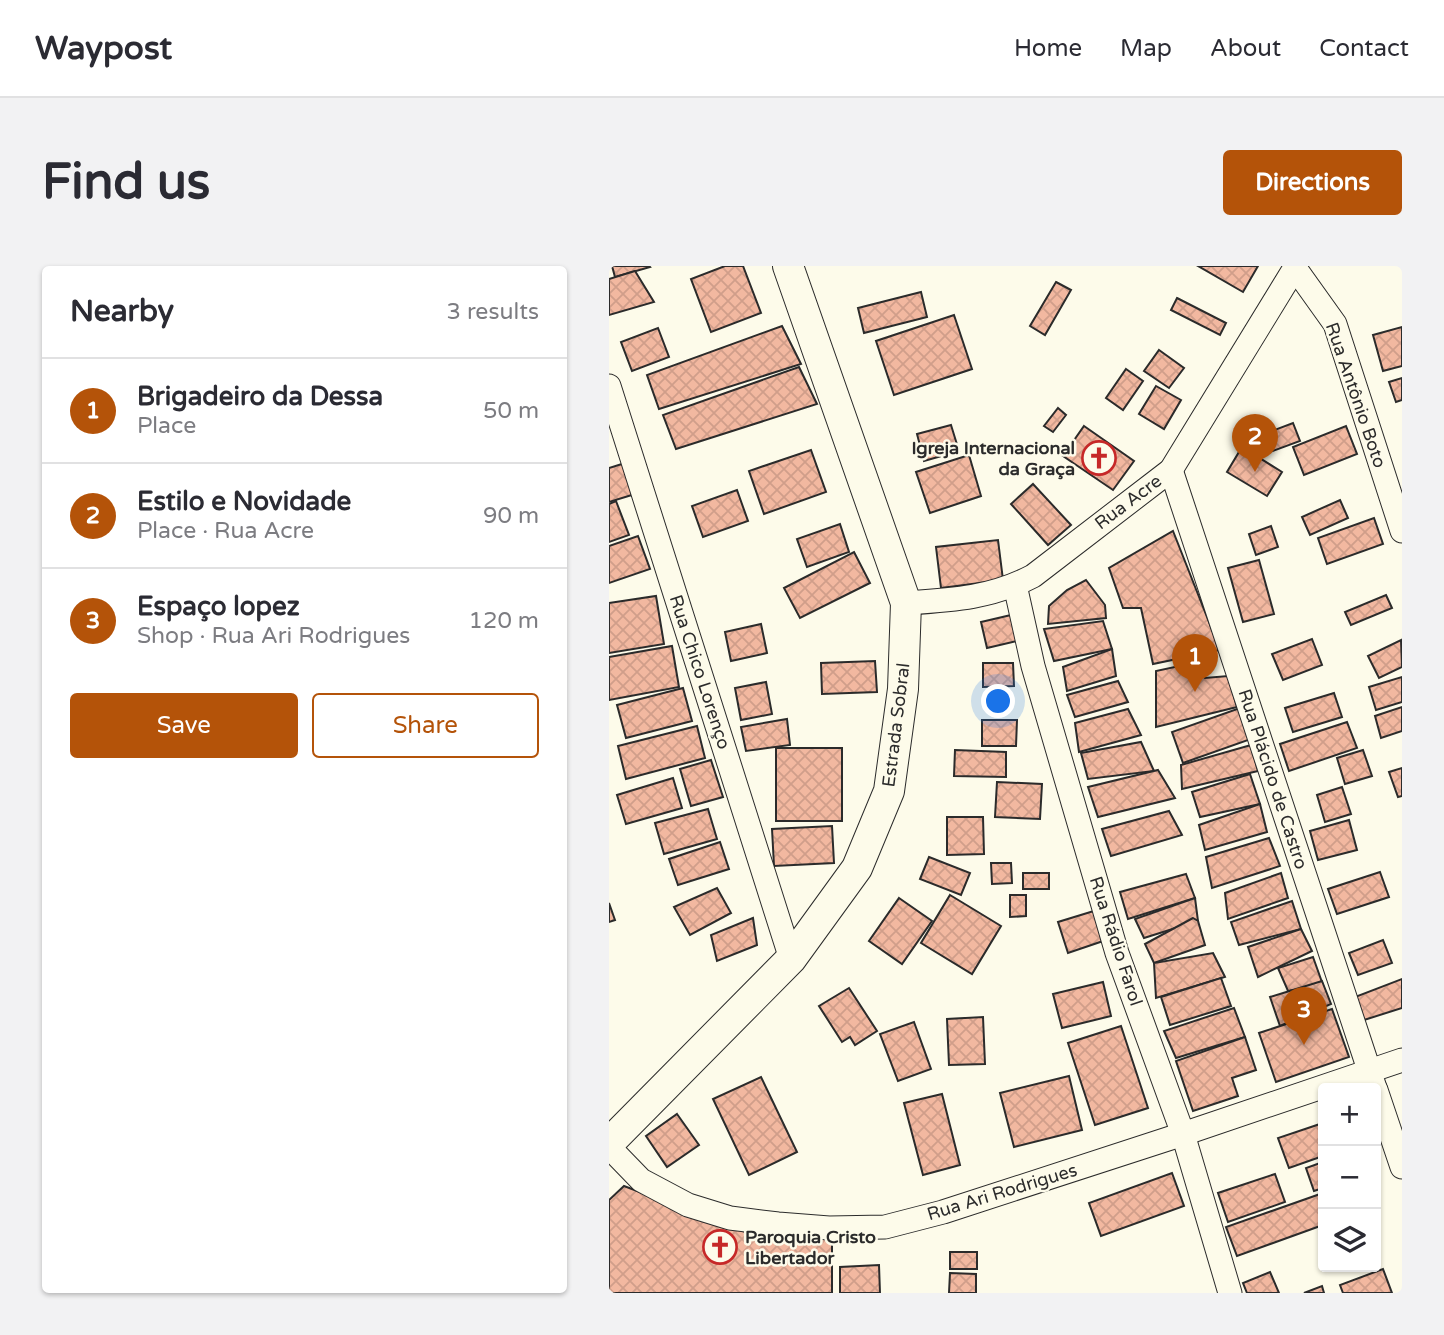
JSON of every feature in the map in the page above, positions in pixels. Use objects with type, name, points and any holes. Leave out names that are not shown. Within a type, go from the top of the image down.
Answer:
[{"type":"street","name":"Estrada Sobral","points":[[609,1145],[791,959],[857,868],[889,791],[903,689],[906,603],[787,266]]},
{"type":"street","name":"Rua Acre","points":[[906,603],[971,598],[1015,585],[1033,576],[1171,470],[1295,267]]},
{"type":"street","name":"Rua Antônio Boto","points":[[1295,267],[1335,324],[1402,531]]},
{"type":"street","name":"Rua Chico Lorenço","points":[[609,386],[791,959]]},
{"type":"street","name":"Rua Plácido de Castro","points":[[1171,470],[1373,1083]]},
{"type":"street","name":"Rua Rádio Farol","points":[[1015,585],[1033,666],[1117,954],[1183,1134],[1230,1293]]},
{"type":"street","name":"Rua Ari Rodrigues","points":[[1373,1083],[1402,1060]]},
{"type":"street","name":"Rua Ari Rodrigues","points":[[609,1145],[641,1181],[688,1205],[730,1217],[778,1224],[829,1228],[885,1227],[943,1212],[1183,1134],[1318,1098]]},
{"type":"street","name":"Rua Plácido de Castro","points":[[1381,1106],[1402,1167]]},
{"type":"building","points":[[612,266],[649,266],[650,267],[615,277]]},
{"type":"building","points":[[725,266],[743,266],[761,313],[711,332],[691,279]]},
{"type":"building","points":[[1198,266],[1258,266],[1243,292]]},
{"type":"building","points":[[635,271],[654,302],[609,315],[609,279]]},
{"type":"building","points":[[1056,282],[1071,290],[1045,335],[1030,326]]},
{"type":"building","points":[[921,292],[927,317],[864,333],[858,308]]},
{"type":"building","points":[[1177,298],[1226,323],[1220,335],[1171,310]]},
{"type":"building","points":[[954,315],[972,369],[894,395],[876,341]]},
{"type":"building","points":[[782,326],[801,364],[659,409],[647,375]]},
{"type":"building","points":[[1402,327],[1402,366],[1383,371],[1373,335]]},
{"type":"building","points":[[658,328],[669,357],[632,371],[621,342]]},
{"type":"building","points":[[1159,350],[1184,368],[1169,388],[1144,371]]},
{"type":"building","points":[[799,367],[817,404],[676,449],[663,415]]},
{"type":"building","points":[[1126,369],[1143,381],[1123,410],[1106,398]]},
{"type":"building","points":[[1402,378],[1402,400],[1396,402],[1389,382]]},
{"type":"building","points":[[1156,386],[1181,400],[1164,429],[1139,414]]},
{"type":"building","points":[[1058,408],[1066,415],[1053,432],[1044,426]]},
{"type":"building","points":[[1293,423],[1300,441],[1270,452],[1264,434]]},
{"type":"building","points":[[951,425],[959,451],[924,461],[917,434]]},
{"type":"building","name":"Igreja Internacional da Graça","points":[[1084,426],[1134,461],[1113,490],[1063,456]]},
{"type":"building","points":[[1346,426],[1357,454],[1304,475],[1293,447]]},
{"type":"building","points":[[1242,447],[1282,472],[1267,496],[1227,472]]},
{"type":"building","points":[[811,450],[826,492],[764,514],[749,471]]},
{"type":"building","points":[[969,455],[981,496],[930,513],[916,472]]},
{"type":"building","points":[[625,463],[635,494],[609,502],[609,468]]},
{"type":"building","points":[[1033,484],[1071,525],[1048,545],[1011,504]]},
{"type":"building","points":[[737,490],[748,521],[703,537],[692,506]]},
{"type":"building","points":[[1340,500],[1348,518],[1310,535],[1302,517]]},
{"type":"building","points":[[616,501],[629,535],[609,542],[609,504]]},
{"type":"building","points":[[1374,518],[1383,544],[1327,564],[1318,538]]},
{"type":"building","points":[[840,524],[849,552],[807,567],[797,539]]},
{"type":"building","points":[[1271,526],[1278,547],[1256,555],[1249,534]]},
{"type":"building","points":[[1173,531],[1220,650],[1153,664],[1141,608],[1123,608],[1109,568]]},
{"type":"building","points":[[638,536],[650,569],[609,583],[609,546]]},
{"type":"building","points":[[998,540],[1003,580],[941,588],[936,547]]},
{"type":"building","points":[[854,552],[870,583],[800,618],[784,588]]},
{"type":"building","points":[[1259,560],[1274,614],[1243,622],[1228,568]]},
{"type":"building","points":[[1086,580],[1105,605],[1106,618],[1048,624],[1049,606],[1067,590]]},
{"type":"building","points":[[1386,595],[1392,608],[1351,625],[1345,612]]},
{"type":"building","points":[[656,596],[664,644],[609,653],[609,603]]},
{"type":"building","points":[[1011,615],[1017,641],[987,648],[981,622]]},
{"type":"building","points":[[1103,621],[1112,649],[1054,661],[1044,629]]},
{"type":"building","points":[[761,624],[767,653],[731,661],[725,632]]},
{"type":"building","points":[[1312,639],[1322,665],[1283,680],[1272,654]]},
{"type":"building","points":[[1401,640],[1402,667],[1379,678],[1368,656]]},
{"type":"building","points":[[672,646],[679,687],[609,700],[609,657]]},
{"type":"building","points":[[1112,649],[1116,676],[1067,691],[1063,667]]},
{"type":"building","points":[[875,661],[877,692],[822,694],[821,663]]},
{"type":"building","points":[[983,663],[1013,663],[1014,686],[983,687]]},
{"type":"building","points":[[1193,663],[1205,678],[1228,676],[1237,707],[1156,727],[1156,671]]},
{"type":"building","points":[[1402,677],[1402,702],[1376,710],[1369,687]]},
{"type":"building","points":[[1118,681],[1128,702],[1075,717],[1067,695]]},
{"type":"building","points":[[766,682],[772,714],[741,720],[735,688]]},
{"type":"building","points":[[683,688],[692,721],[626,738],[617,705]]},
{"type":"building","points":[[1334,693],[1342,717],[1293,732],[1285,708]]},
{"type":"building","points":[[1402,707],[1402,731],[1381,738],[1375,716]]},
{"type":"building","points":[[1240,708],[1251,739],[1183,763],[1172,732]]},
{"type":"building","points":[[1128,709],[1141,735],[1079,752],[1075,723]]},
{"type":"building","points":[[787,719],[790,745],[746,751],[741,727]]},
{"type":"building","points":[[982,720],[1017,720],[1016,746],[982,746]]},
{"type":"building","points":[[1347,722],[1357,748],[1289,771],[1280,744]]},
{"type":"building","points":[[697,726],[705,758],[626,779],[618,746]]},
{"type":"building","points":[[1141,742],[1154,771],[1088,779],[1081,753]]},
{"type":"building","points":[[1251,745],[1258,771],[1182,789],[1181,765]]},
{"type":"building","points":[[776,748],[842,748],[842,821],[776,821]]},
{"type":"building","points":[[955,750],[1006,752],[1006,777],[954,776]]},
{"type":"building","points":[[1363,750],[1372,776],[1345,784],[1337,758]]},
{"type":"building","points":[[711,760],[723,797],[691,806],[680,769]]},
{"type":"building","points":[[1402,768],[1402,796],[1398,797],[1389,772]]},
{"type":"building","points":[[1158,770],[1175,798],[1098,817],[1088,787]]},
{"type":"building","points":[[1250,774],[1260,804],[1200,817],[1192,792]]},
{"type":"building","points":[[673,778],[682,808],[626,824],[617,795]]},
{"type":"building","points":[[997,782],[1042,784],[1040,819],[995,817]]},
{"type":"building","points":[[1342,787],[1351,814],[1325,822],[1317,795]]},
{"type":"building","points":[[1260,804],[1267,832],[1205,850],[1199,825]]},
{"type":"building","points":[[708,809],[717,839],[664,854],[655,823]]},
{"type":"building","points":[[1169,811],[1182,835],[1111,856],[1102,829]]},
{"type":"building","points":[[947,817],[983,817],[984,854],[947,855]]},
{"type":"building","points":[[1349,820],[1357,850],[1318,860],[1310,831]]},
{"type":"building","points":[[832,826],[834,863],[774,866],[772,829]]},
{"type":"building","points":[[1269,838],[1280,866],[1212,888],[1206,857]]},
{"type":"building","points":[[720,842],[729,869],[678,885],[669,859]]},
{"type":"building","points":[[929,857],[970,873],[961,895],[920,879]]},
{"type":"building","points":[[991,863],[1011,863],[1012,883],[992,884]]},
{"type":"building","points":[[1380,872],[1389,897],[1337,914],[1328,889]]},
{"type":"building","points":[[1023,873],[1049,873],[1049,889],[1023,889]]},
{"type":"building","points":[[1281,873],[1288,898],[1228,919],[1225,893]]},
{"type":"building","points":[[1186,874],[1195,898],[1128,919],[1120,892]]},
{"type":"building","points":[[717,888],[731,913],[690,935],[674,907]]},
{"type":"building","points":[[950,895],[1001,926],[972,974],[921,943]]},
{"type":"building","points":[[1010,895],[1026,895],[1026,916],[1010,917]]},
{"type":"building","points":[[899,898],[932,921],[902,964],[869,941]]},
{"type":"building","points":[[1195,898],[1198,921],[1144,938],[1135,919]]},
{"type":"building","points":[[1292,901],[1301,929],[1239,945],[1231,922]]},
{"type":"building","points":[[609,903],[615,920],[609,922]]},
{"type":"building","points":[[1097,910],[1106,940],[1068,953],[1058,922]]},
{"type":"building","points":[[753,918],[757,945],[717,961],[711,935]]},
{"type":"building","points":[[1193,918],[1198,921],[1205,945],[1154,963],[1145,944]]},
{"type":"building","points":[[1301,929],[1312,951],[1258,977],[1248,947]]},
{"type":"building","points":[[1383,940],[1392,963],[1358,975],[1349,953]]},
{"type":"building","points":[[1213,953],[1225,977],[1156,998],[1154,963]]},
{"type":"building","points":[[1313,957],[1323,985],[1288,991],[1278,968]]},
{"type":"building","points":[[1221,978],[1231,1006],[1170,1025],[1161,997]]},
{"type":"building","points":[[1402,979],[1402,1008],[1364,1020],[1355,997]]},
{"type":"building","points":[[1322,981],[1331,1004],[1280,1026],[1270,997]]},
{"type":"building","points":[[1103,982],[1111,1016],[1062,1028],[1053,994]]},
{"type":"building","points":[[849,988],[877,1031],[855,1045],[850,1037],[842,1042],[819,1006]]},
{"type":"building","points":[[1234,1008],[1245,1037],[1176,1058],[1164,1031]]},
{"type":"building","points":[[1332,1009],[1349,1057],[1276,1082],[1259,1033]]},
{"type":"building","points":[[983,1017],[985,1064],[949,1065],[947,1019]]},
{"type":"building","points":[[914,1022],[931,1069],[898,1081],[880,1034]]},
{"type":"building","points":[[1121,1026],[1148,1108],[1095,1125],[1068,1043]]},
{"type":"building","points":[[1245,1037],[1256,1070],[1232,1078],[1238,1096],[1193,1111],[1176,1061]]},
{"type":"building","points":[[1069,1076],[1082,1130],[1014,1147],[1000,1093]]},
{"type":"building","points":[[761,1077],[797,1152],[749,1175],[713,1099]]},
{"type":"building","points":[[942,1094],[960,1165],[923,1175],[904,1103]]},
{"type":"building","points":[[677,1114],[699,1145],[667,1167],[646,1136]]},
{"type":"building","points":[[1318,1125],[1318,1158],[1289,1168],[1278,1138]]},
{"type":"building","points":[[1318,1164],[1318,1190],[1314,1191],[1306,1168]]},
{"type":"building","points":[[1172,1173],[1184,1206],[1101,1236],[1089,1203]]},
{"type":"building","points":[[1275,1174],[1285,1202],[1228,1222],[1218,1193]]},
{"type":"building","name":"Paroquia Cristo Libertador","points":[[624,1186],[745,1232],[832,1234],[832,1293],[609,1293],[609,1200]]},
{"type":"building","points":[[1318,1195],[1318,1227],[1237,1256],[1226,1227]]},
{"type":"building","points":[[950,1252],[977,1252],[977,1269],[950,1269]]},
{"type":"building","points":[[879,1265],[880,1293],[840,1293],[840,1267]]},
{"type":"building","points":[[1383,1269],[1392,1293],[1343,1293],[1340,1285],[1381,1272]]},
{"type":"building","points":[[1270,1272],[1279,1293],[1247,1293],[1243,1283]]},
{"type":"building","points":[[950,1273],[976,1274],[976,1293],[949,1293]]},
{"type":"building","points":[[1322,1286],[1324,1293],[1304,1293]]},
{"type":"place","name":"Igreja Internacional da Graça","points":[[1099,458]]},
{"type":"place","name":"Estilo e Novidade","points":[[1255,472]]},
{"type":"place","name":"Brigadeiro da Dessa","points":[[1195,692]]},
{"type":"place","name":"Espaço lopez","points":[[1304,1045]]},
{"type":"place","name":"Paroquia Cristo Libertador","points":[[720,1247]]}]
